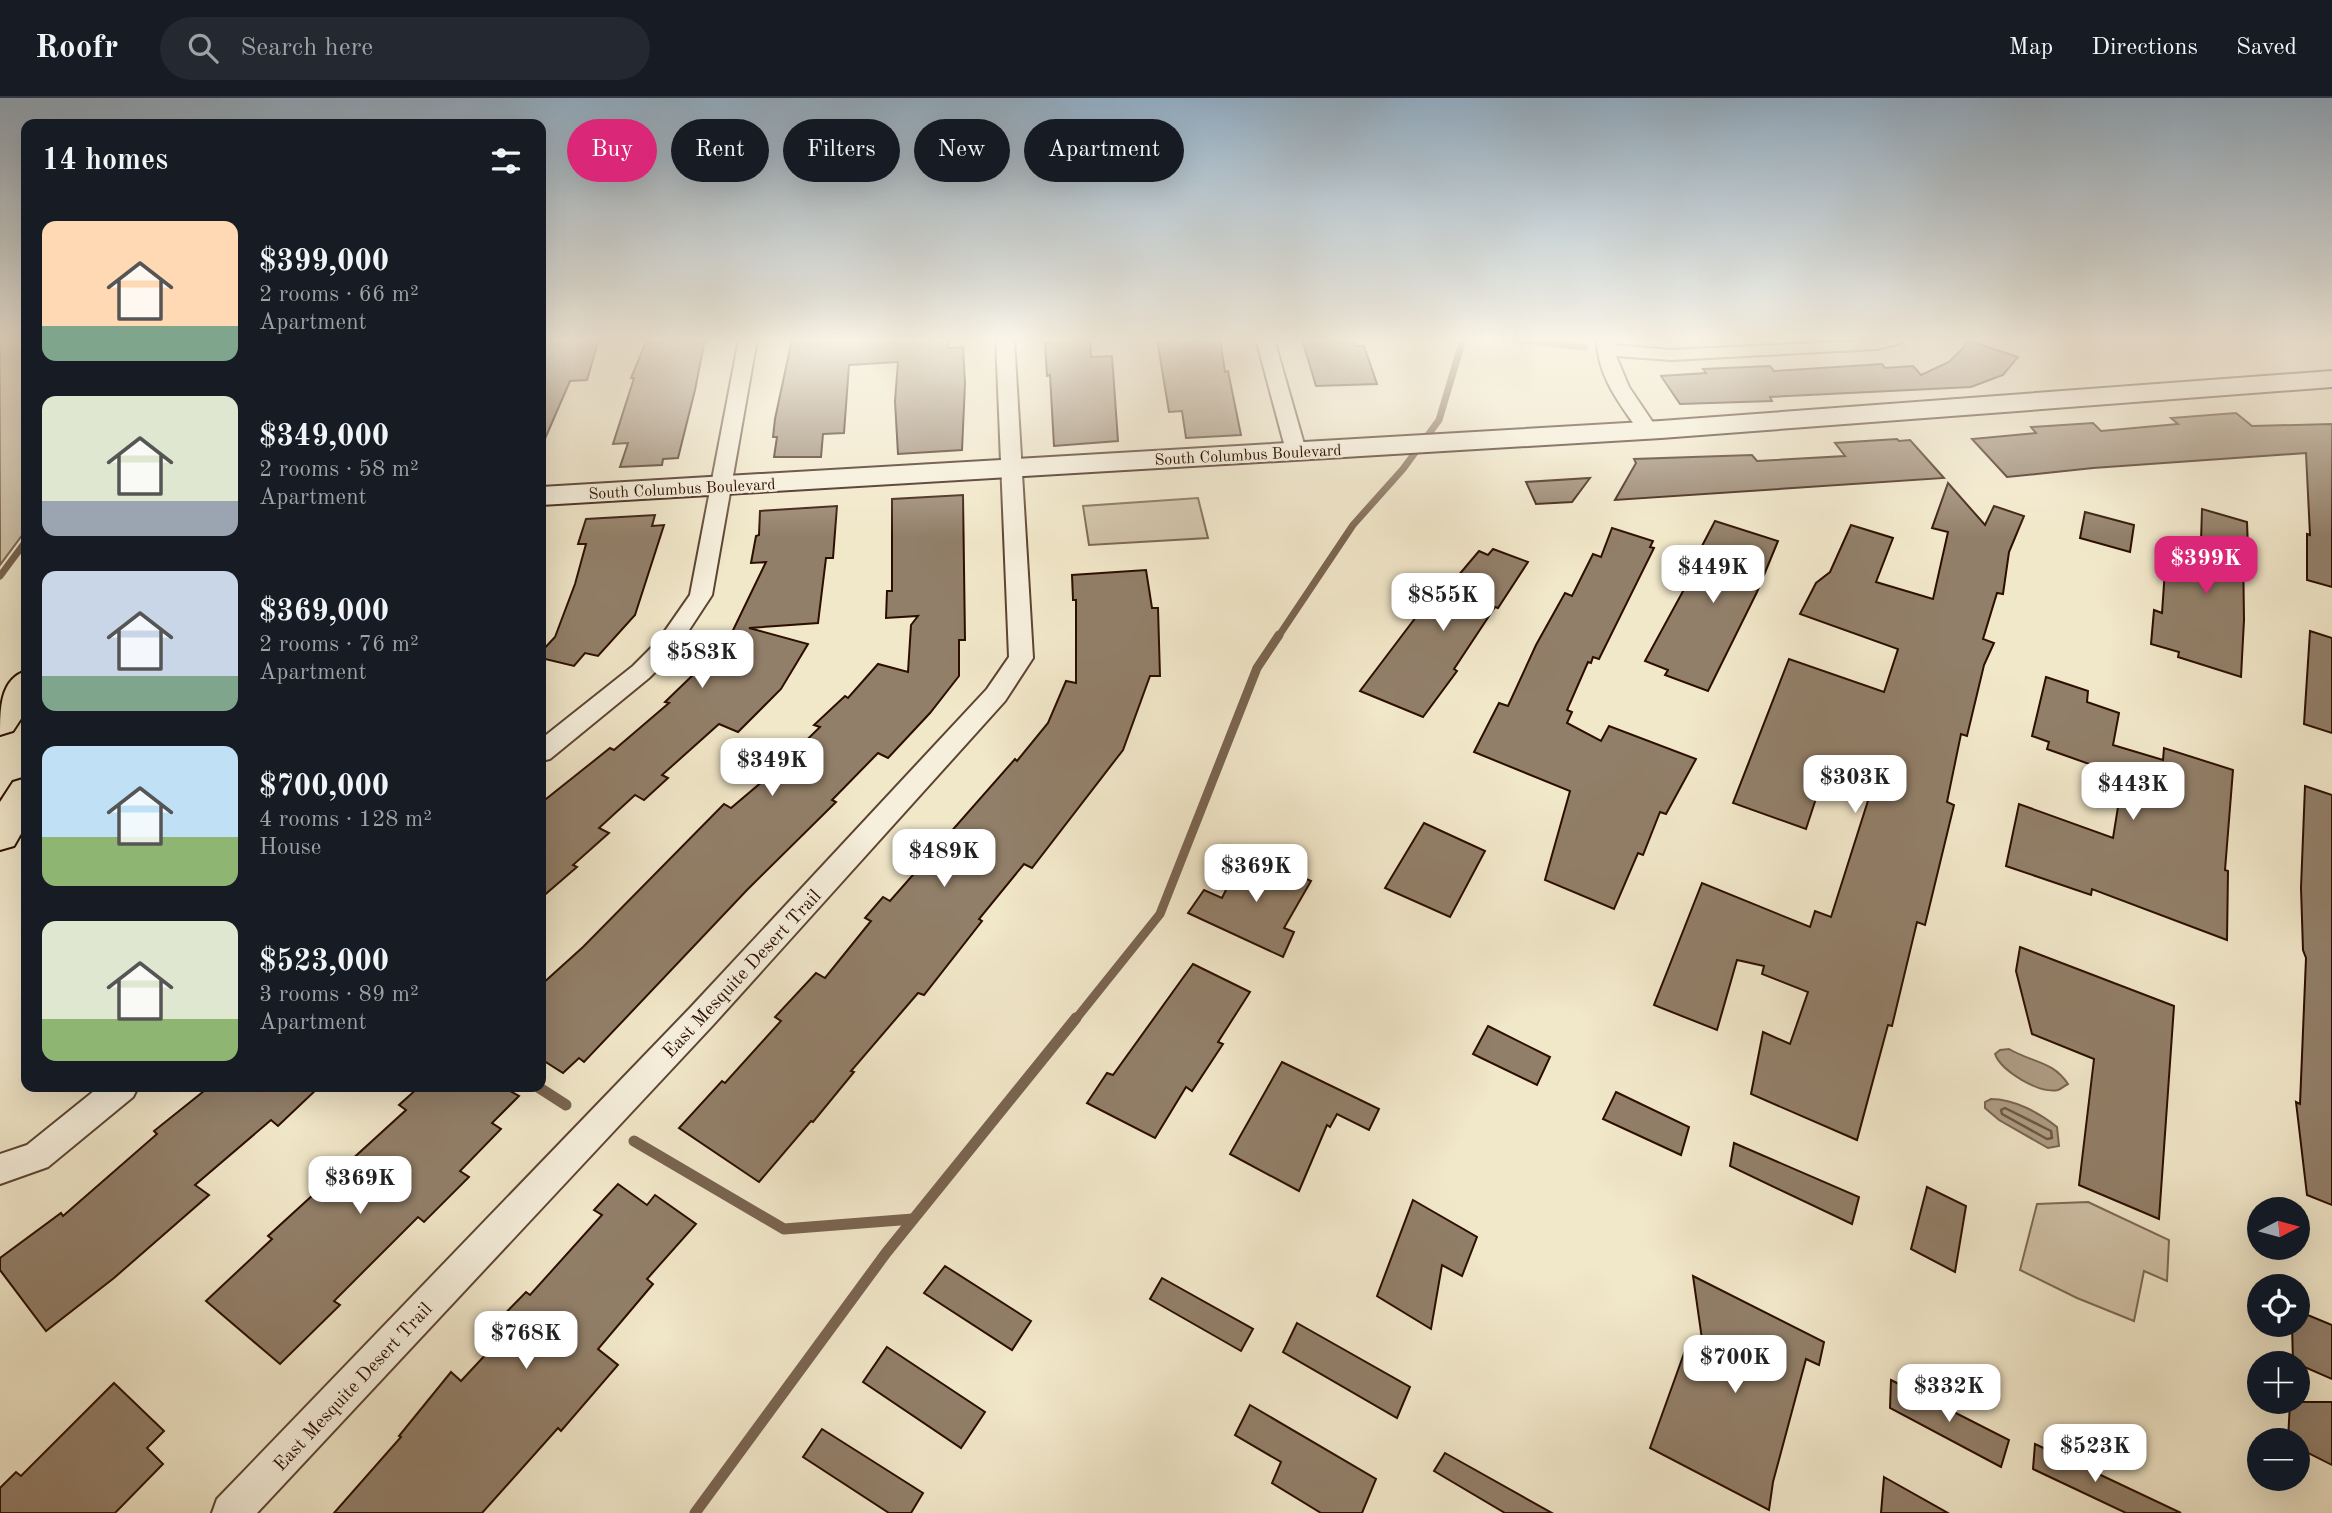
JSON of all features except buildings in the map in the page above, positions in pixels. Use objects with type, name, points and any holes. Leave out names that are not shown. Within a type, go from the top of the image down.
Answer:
[{"type":"main road","points":[[0,722],[21,690]]},
{"type":"main road","points":[[0,835],[21,800]]},
{"type":"street","points":[[546,748],[641,672],[666,647],[701,595],[736,405]]},
{"type":"street","name":"East Mesquite Desert Trail","points":[[231,1513],[702,1016],[996,695],[1021,657],[1008,405]]},
{"type":"street","points":[[1283,405],[1296,451]]},
{"type":"street","points":[[1632,405],[1648,430]]},
{"type":"street","name":"South Columbus Boulevard","points":[[546,496],[1467,442],[2032,405]]},
{"type":"street","points":[[0,1169],[37,1156],[116,1092]]},
{"type":"shaded area","points":[[0,405],[21,405],[21,537],[0,565]]},
{"type":"shaded area","points":[[1198,498],[1208,538],[1089,545],[1083,506]]},
{"type":"shaded area","points":[[2088,1202],[2169,1240],[2167,1281],[2144,1271],[2134,1321],[2077,1298],[2020,1270],[2037,1204]]},
{"type":"water","points":[[2009,1049],[2056,1071],[2068,1084],[2058,1090],[2050,1090],[2022,1080],[2005,1067],[1995,1054]]},
{"type":"water","points":[[1991,1099],[2018,1104],[2050,1122],[2057,1127],[2059,1146],[2048,1148],[1999,1120],[1985,1108],[1985,1102]]},
{"type":"waterway","points":[[1278,637],[1353,525],[1403,469],[1439,420],[1443,405]]},
{"type":"waterway","points":[[0,576],[21,548]]},
{"type":"waterway","points":[[1075,1020],[1160,914],[1257,668],[1279,635]]},
{"type":"waterway","points":[[695,1513],[886,1253],[1076,1018]]},
{"type":"waterway","points":[[546,1092],[566,1105]]},
{"type":"waterway","points":[[634,1141],[784,1229],[913,1219]]}]
